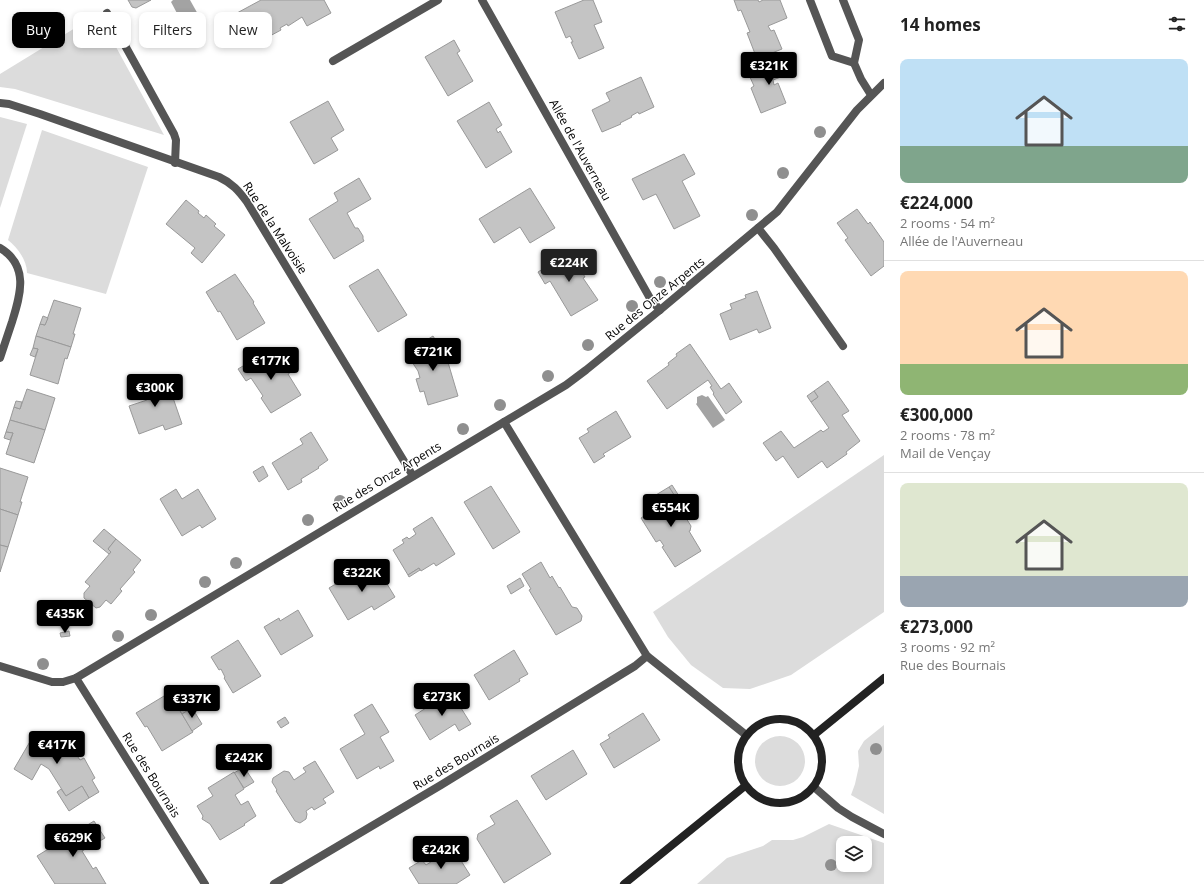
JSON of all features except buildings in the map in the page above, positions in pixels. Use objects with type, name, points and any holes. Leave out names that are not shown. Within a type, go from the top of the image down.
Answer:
[{"type":"street","points":[[334,61],[438,0]]},
{"type":"street","name":"Allée de l'Auverneau","points":[[482,0],[651,300],[660,310]]},
{"type":"street","points":[[810,0],[832,56],[854,63]]},
{"type":"street","points":[[843,0],[859,40],[854,63],[861,79],[871,95]]},
{"type":"street","points":[[126,48],[174,134],[176,140],[175,163]]},
{"type":"street","name":"Rue des Onze Arpents","points":[[0,666],[52,682],[63,682],[76,678],[571,381],[660,310],[777,212],[858,110],[884,83]]},
{"type":"street","name":"Rue de la Malvoisie","points":[[0,103],[9,104],[40,114],[228,181],[236,187],[247,202],[413,476]]},
{"type":"street","points":[[758,228],[774,248],[843,346]]},
{"type":"street","points":[[0,248],[7,252],[14,260],[19,271],[21,285],[19,299],[0,358]]},
{"type":"street","points":[[504,422],[648,656],[746,735]]},
{"type":"street","name":"Rue des Bournais","points":[[274,884],[441,785],[635,666],[648,656]]},
{"type":"street","name":"Rue des Bournais","points":[[76,678],[205,884]]},
{"type":"street","points":[[814,735],[884,678]]},
{"type":"street","points":[[780,718],[793,720],[805,726],[814,735],[820,747],[823,761],[820,774],[814,787],[804,796],[792,802],[779,804],[766,801],[754,795],[745,786],[739,773],[737,760],[739,747],[746,735],[755,726],[767,720],[780,718]]},
{"type":"street","points":[[624,884],[745,786]]},
{"type":"street","points":[[814,787],[842,811],[884,834]]},
{"type":"shaded area","points":[[173,0],[190,0],[197,12],[176,12],[171,2]]},
{"type":"shaded area","points":[[73,29],[73,48],[117,48],[164,135],[15,89],[0,87],[0,74],[42,48],[65,48],[65,34]]},
{"type":"shaded area","points":[[0,117],[27,124],[0,208]]},
{"type":"shaded area","points":[[42,130],[148,167],[106,294],[27,273],[27,268],[21,254],[8,240]]},
{"type":"shaded area","points":[[702,395],[706,397],[708,396],[725,420],[713,428],[696,404],[697,397]]},
{"type":"shaded area","points":[[884,455],[884,612],[791,675],[750,689],[723,688],[691,665],[668,637],[653,612]]},
{"type":"shaded area","points":[[884,725],[884,814],[851,795],[859,766],[858,751],[864,741]]},
{"type":"shaded area","points":[[780,736],[789,738],[800,747],[805,761],[803,770],[794,781],[780,786],[771,784],[760,775],[755,761],[757,752],[766,741]]},
{"type":"shaded area","points":[[829,824],[864,836],[836,836],[836,872],[872,872],[872,839],[884,843],[884,884],[697,884],[727,858],[763,846],[772,840],[793,840],[803,837]]}]
